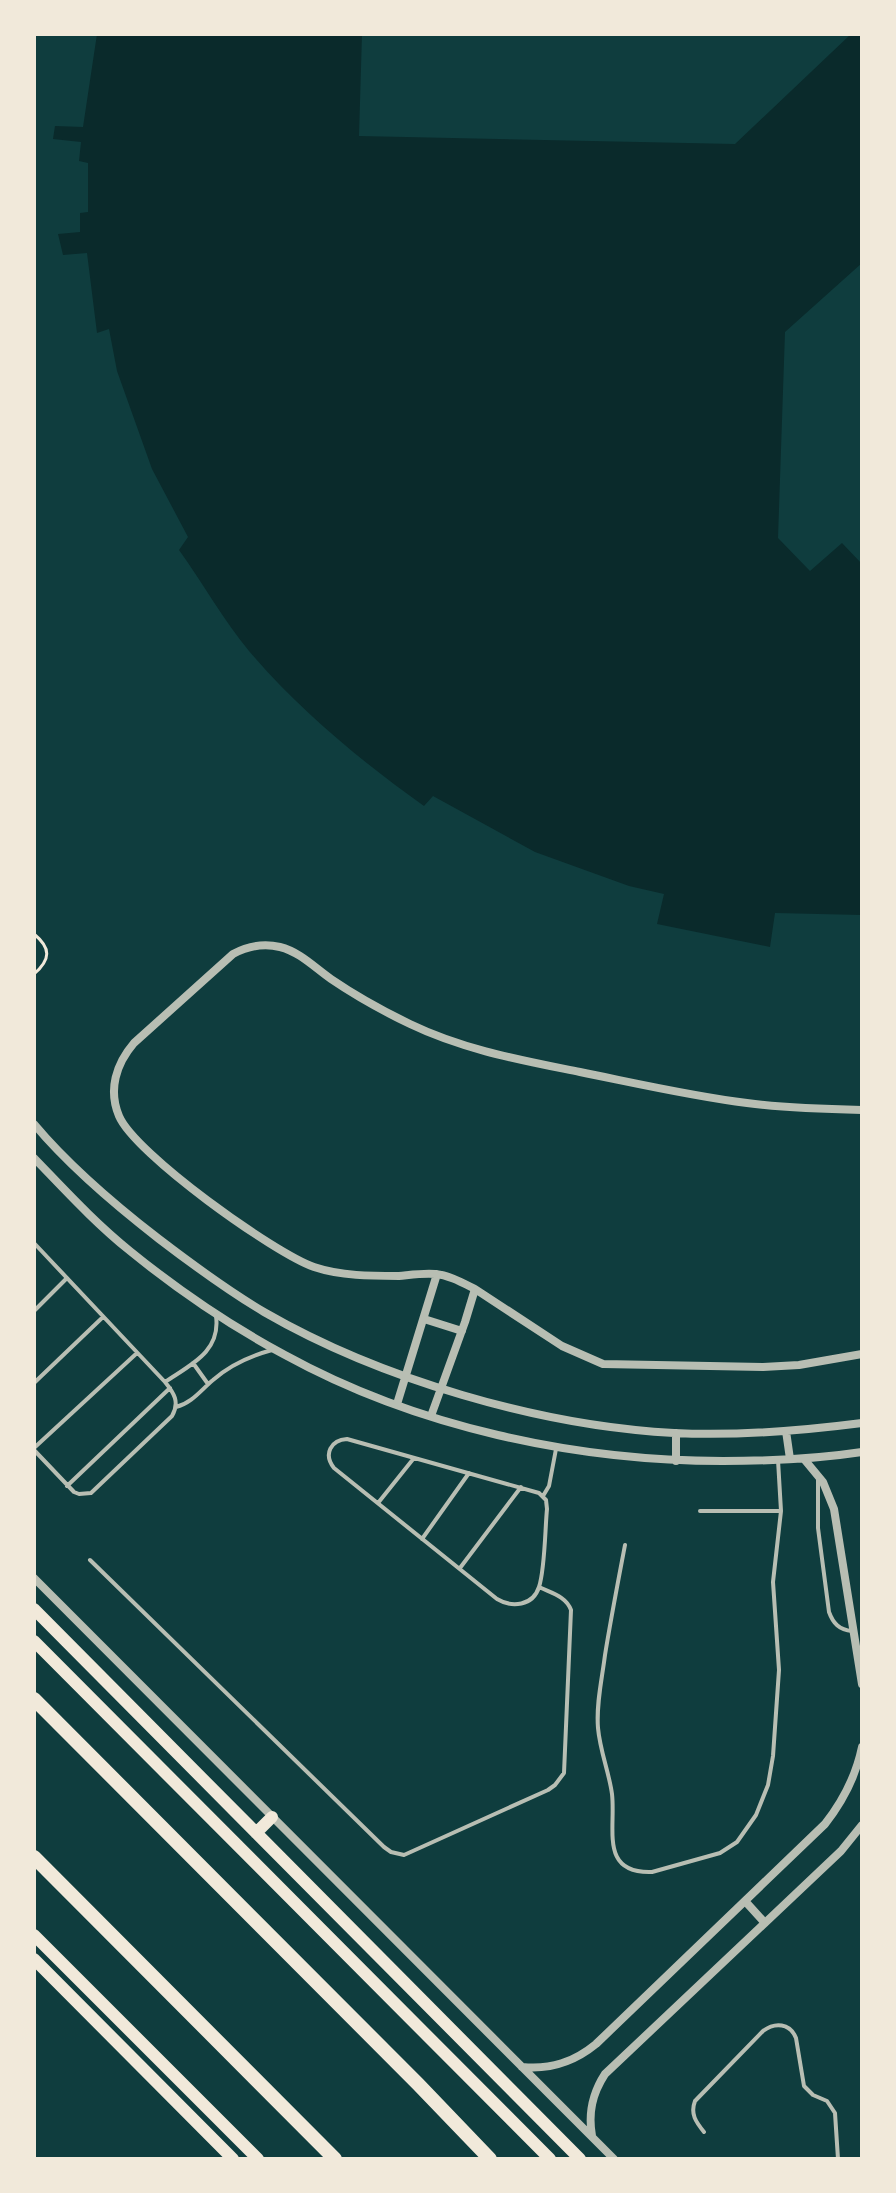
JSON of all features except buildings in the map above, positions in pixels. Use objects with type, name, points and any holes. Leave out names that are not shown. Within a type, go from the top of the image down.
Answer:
[{"type":"highway","points":[[34,1699],[490,2159]]},
{"type":"highway","points":[[34,1857],[335,2159]]},
{"type":"main road","points":[[34,1609],[580,2159]]},
{"type":"main road","points":[[34,1641],[550,2159]]},
{"type":"main road","points":[[256,1833],[272,1817]]},
{"type":"main road","points":[[34,1935],[258,2159]]},
{"type":"main road","points":[[34,1959],[233,2159]]},
{"type":"main road","points":[[439,2046],[454,2033]]},
{"type":"main road","points":[[504,2111],[518,2097]]},
{"type":"street","points":[[862,1110],[745,1103],[492,1054],[423,1030],[380,1009],[298,955],[269,945],[250,947],[233,954],[134,1043],[125,1054],[115,1079],[114,1092],[119,1116],[125,1126],[165,1166],[237,1222],[288,1255],[324,1270],[379,1276],[437,1274],[475,1289],[562,1346],[603,1364],[763,1367],[862,1354]]},
{"type":"street","points":[[34,1124],[143,1226],[217,1281],[296,1329],[407,1376],[550,1416],[622,1428],[676,1433],[786,1431],[862,1423]]},
{"type":"street","points":[[34,1158],[128,1250],[216,1314],[323,1374],[397,1404],[488,1432],[557,1447],[635,1458],[676,1461],[778,1460],[862,1452]]},
{"type":"street","points":[[397,1404],[437,1274]]},
{"type":"street","points":[[431,1416],[475,1289]]},
{"type":"street","points":[[424,1319],[462,1331]]},
{"type":"street","points":[[786,1431],[790,1459]]},
{"type":"street","points":[[676,1433],[676,1461]]},
{"type":"street","points":[[804,1459],[818,1476],[834,1509],[858,1631],[862,1684]]},
{"type":"street","points":[[34,1578],[614,2159]]},
{"type":"street","points":[[521,2067],[558,2065],[585,2053],[836,1810],[853,1778],[862,1747]]},
{"type":"street","points":[[592,2137],[593,2098],[605,2074],[841,1851],[862,1825]]},
{"type":"street","points":[[745,1901],[765,1923]]},
{"type":"lane","points":[[34,1245],[165,1382],[176,1397],[176,1407],[169,1419],[96,1490],[79,1494],[67,1486],[34,1449],[137,1353]]},
{"type":"lane","points":[[34,1311],[67,1278]]},
{"type":"lane","points":[[165,1382],[209,1351],[217,1333],[216,1314]]},
{"type":"lane","points":[[34,1383],[103,1317]]},
{"type":"lane","points":[[176,1407],[190,1402],[236,1364],[274,1349]]},
{"type":"lane","points":[[193,1363],[209,1384]]},
{"type":"lane","points":[[67,1486],[170,1388]]},
{"type":"lane","points":[[347,1439],[535,1491],[543,1496],[547,1509],[539,1587],[535,1595],[521,1604],[504,1603],[331,1464],[328,1453],[337,1441],[347,1439]]},
{"type":"lane","points":[[543,1496],[549,1486],[557,1447]]},
{"type":"lane","points":[[378,1503],[414,1458]]},
{"type":"lane","points":[[625,1545],[598,1704],[598,1730],[612,1792],[613,1849],[620,1862],[642,1873],[729,1848],[747,1829],[763,1799],[773,1756],[778,1691],[779,1649],[773,1582],[781,1511],[778,1460]]},
{"type":"lane","points":[[422,1539],[469,1473]]},
{"type":"lane","points":[[818,1476],[816,1509],[829,1612],[839,1628],[858,1631]]},
{"type":"lane","points":[[460,1569],[521,1487]]},
{"type":"lane","points":[[700,1511],[781,1511]]},
{"type":"lane","points":[[90,1560],[384,1847],[404,1855],[548,1790],[564,1773],[571,1610],[562,1598],[539,1587]]},
{"type":"lane","points":[[704,2132],[694,2119],[695,2101],[763,2031],[769,2026],[782,2025],[796,2038],[804,2086],[813,2095],[827,2101],[835,2113],[838,2159]]},
{"type":"path","points":[[34,934],[42,940],[47,951],[45,963],[34,974]]},
{"type":"water","points":[[97,34],[362,34],[359,136],[735,144],[851,34],[862,34],[862,263],[785,332],[778,538],[810,571],[842,543],[862,564],[862,915],[775,913],[770,947],[657,924],[664,894],[629,886],[535,852],[433,796],[424,806],[332,734],[249,651],[179,550],[188,537],[152,469],[117,371],[109,329],[97,333],[87,253],[63,255],[58,234],[80,232],[80,213],[88,212],[88,163],[79,161],[81,142],[53,139],[55,126],[83,127]]}]
